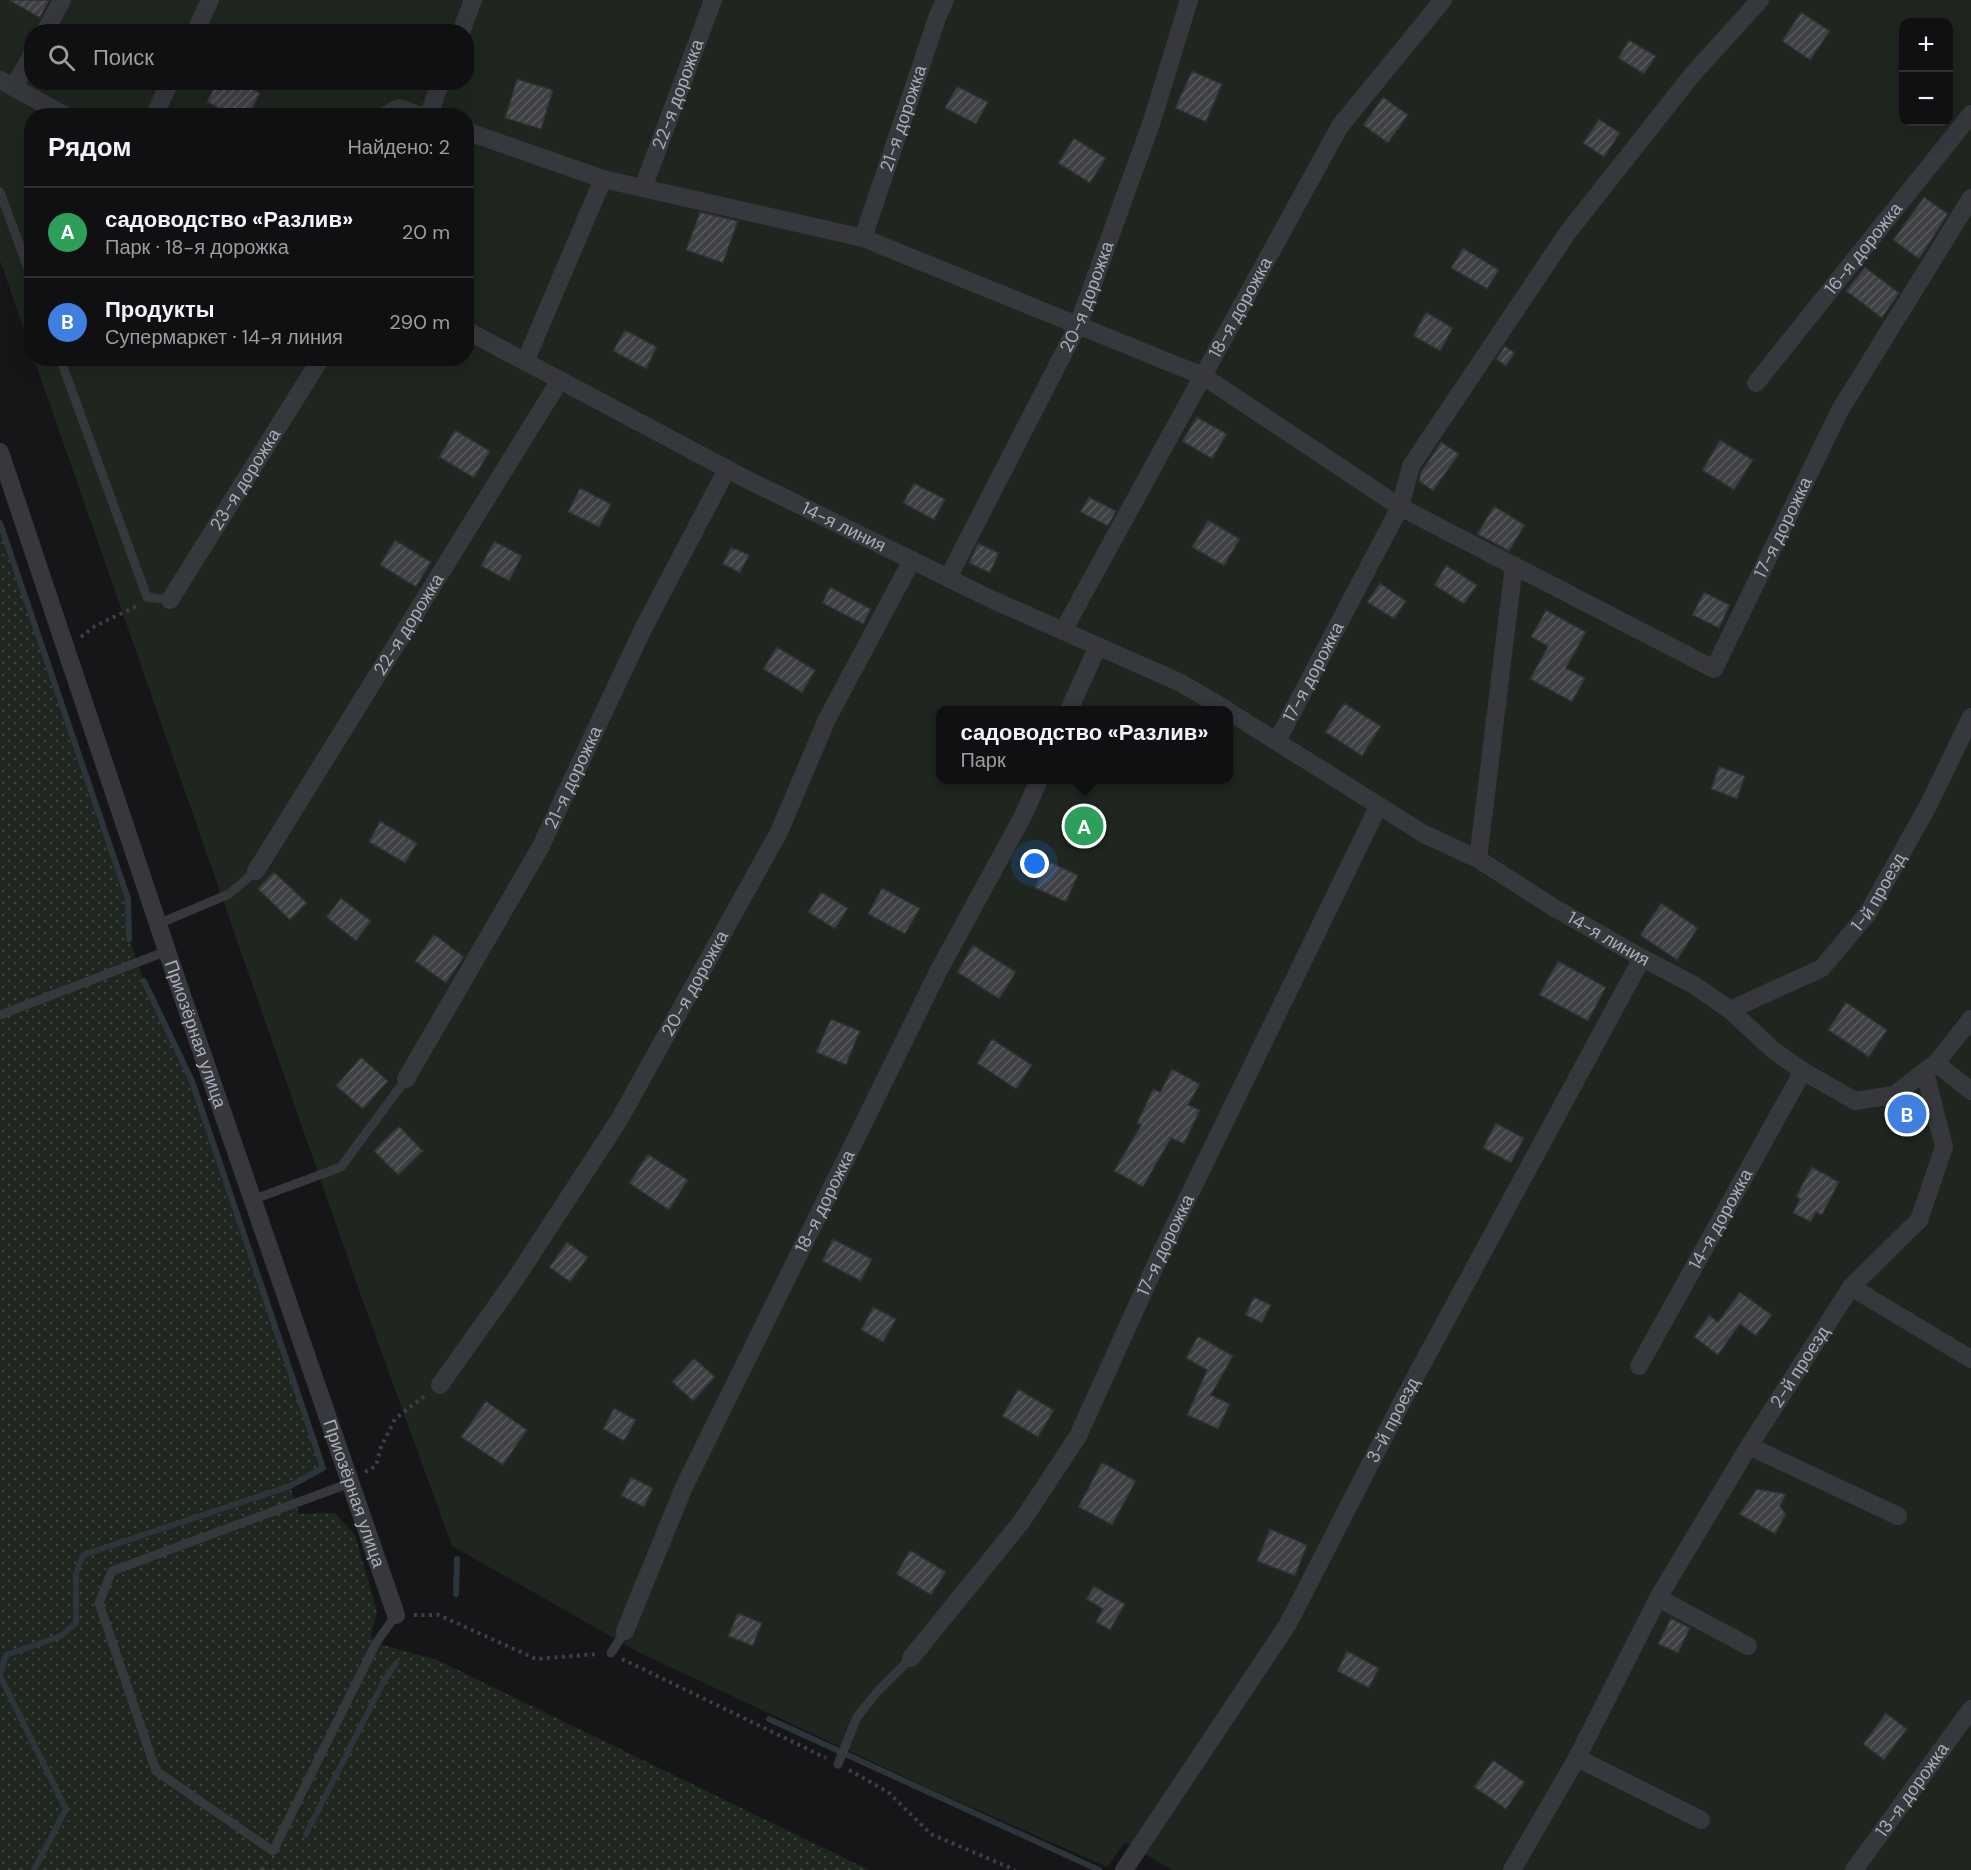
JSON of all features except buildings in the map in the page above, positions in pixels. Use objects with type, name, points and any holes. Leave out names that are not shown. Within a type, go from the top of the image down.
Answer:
[{"type":"street","points":[[49,24],[62,0]]},
{"type":"street","points":[[199,24],[210,0]]},
{"type":"street","points":[[464,24],[473,0]]},
{"type":"street","name":"22-я дорожка","points":[[643,188],[713,0]]},
{"type":"street","name":"21-я дорожка","points":[[863,238],[945,0]]},
{"type":"street","name":"20-я дорожка","points":[[948,578],[1078,325],[1152,121],[1189,0]]},
{"type":"street","name":"18-я дорожка","points":[[1063,631],[1340,126],[1443,0]]},
{"type":"street","name":"17-я дорожка","points":[[1277,741],[1400,507],[1411,466],[1568,232],[1692,75],[1760,0]]},
{"type":"street","points":[[24,64],[7,84],[51,108]]},
{"type":"street","points":[[158,108],[166,90]]},
{"type":"street","points":[[431,108],[438,90]]},
{"type":"street","name":"16-я дорожка","points":[[1756,383],[1971,114]]},
{"type":"street","points":[[474,134],[603,179],[863,238],[1203,376],[1400,507]]},
{"type":"street","points":[[525,362],[603,179]]},
{"type":"street","name":"17-я дорожка","points":[[1400,507],[1714,669],[1840,410],[1971,198]]},
{"type":"street","name":"14-я линия","points":[[474,334],[727,469],[948,578],[1179,682],[1219,706]]},
{"type":"street","name":"23-я дорожка","points":[[170,600],[316,366]]},
{"type":"street","name":"22-я дорожка","points":[[256,871],[560,380]]},
{"type":"street","name":"Приозёрная улица","points":[[0,452],[252,1200],[356,1478],[396,1615]]},
{"type":"street","name":"21-я дорожка","points":[[406,1079],[540,848],[642,629],[727,469]]},
{"type":"street","name":"20-я дорожка","points":[[440,1385],[516,1278],[619,1120],[779,831],[827,719],[912,560]]},
{"type":"street","points":[[1478,859],[1514,565]]},
{"type":"street","points":[[1071,706],[1098,646]]},
{"type":"street","name":"14-я линия","points":[[1233,715],[1424,834],[1478,859],[1553,907],[1694,985],[1730,1010],[1773,1050],[1803,1071],[1855,1101],[1894,1095],[1930,1067],[1971,1019]]},
{"type":"street","name":"1-й проезд","points":[[1730,1010],[1822,968],[1868,913],[1929,804],[1971,717]]},
{"type":"street","name":"18-я дорожка","points":[[625,1631],[689,1477],[939,970],[1023,816],[1037,784]]},
{"type":"street","name":"17-я дорожка","points":[[911,1658],[1022,1521],[1078,1436],[1160,1255],[1378,807]]},
{"type":"street","name":"3-й проезд","points":[[1124,1870],[1288,1624],[1405,1396],[1642,958]]},
{"type":"street","points":[[1930,1067],[1971,1090]]},
{"type":"street","name":"2-й проезд","points":[[1512,1870],[1577,1758],[1658,1598],[1749,1446],[1851,1287],[1919,1220],[1944,1147],[1930,1067]]},
{"type":"street","name":"14-я дорожка","points":[[1639,1366],[1803,1071]]},
{"type":"street","points":[[1851,1287],[1971,1359]]},
{"type":"street","points":[[1749,1446],[1898,1515]]},
{"type":"street","points":[[1658,1598],[1748,1646]]},
{"type":"street","name":"13-я дорожка","points":[[1854,1870],[1971,1709]]},
{"type":"street","points":[[1577,1758],[1701,1820]]},
{"type":"lane","points":[[0,192],[24,257]]},
{"type":"lane","points":[[63,366],[147,597],[170,600]]},
{"type":"lane","points":[[158,924],[229,894],[256,871]]},
{"type":"lane","points":[[0,1015],[167,951]]},
{"type":"lane","points":[[252,1200],[342,1167],[406,1079]]},
{"type":"lane","points":[[356,1478],[112,1571],[99,1603],[156,1771],[273,1851],[376,1643],[396,1615]]},
{"type":"lane","points":[[611,1653],[625,1631]]},
{"type":"lane","points":[[839,1760],[857,1717],[878,1691],[911,1658]]},
{"type":"path","points":[[81,638],[94,626],[138,606],[147,597]]},
{"type":"path","points":[[356,1478],[376,1466],[381,1447],[395,1419],[440,1385]]},
{"type":"path","points":[[396,1615],[439,1615],[536,1659],[611,1653],[839,1760],[888,1792],[931,1834],[1015,1870]]},
{"type":"shaded area","points":[[0,0],[1971,0],[1971,1870],[1172,1870],[1125,1842],[1107,1867],[937,1792],[640,1653],[452,1546],[360,1293],[36,366],[474,366],[474,108],[24,108],[24,330],[0,260]]},
{"type":"shaded area","points":[[0,523],[128,899],[129,939],[144,981],[192,1081],[323,1468],[290,1486],[299,1514],[335,1513],[355,1535],[377,1611],[371,1636],[376,1643],[437,1660],[869,1870],[0,1870]]},
{"type":"waterway","points":[[0,523],[128,899],[129,939]]},
{"type":"waterway","points":[[0,1674],[6,1655],[61,1636],[76,1623],[76,1574],[83,1555],[290,1486],[323,1468],[192,1081],[144,981]]},
{"type":"waterway","points":[[456,1594],[457,1559]]},
{"type":"waterway","points":[[306,1834],[385,1679],[396,1663]]},
{"type":"waterway","points":[[0,1676],[66,1809],[34,1870]]},
{"type":"waterway","points":[[769,1719],[1099,1870]]},
{"type":"place","name":"садоводство «Разлив»","points":[[1084,826]]},
{"type":"place","name":"Продукты","points":[[1907,1114]]}]
